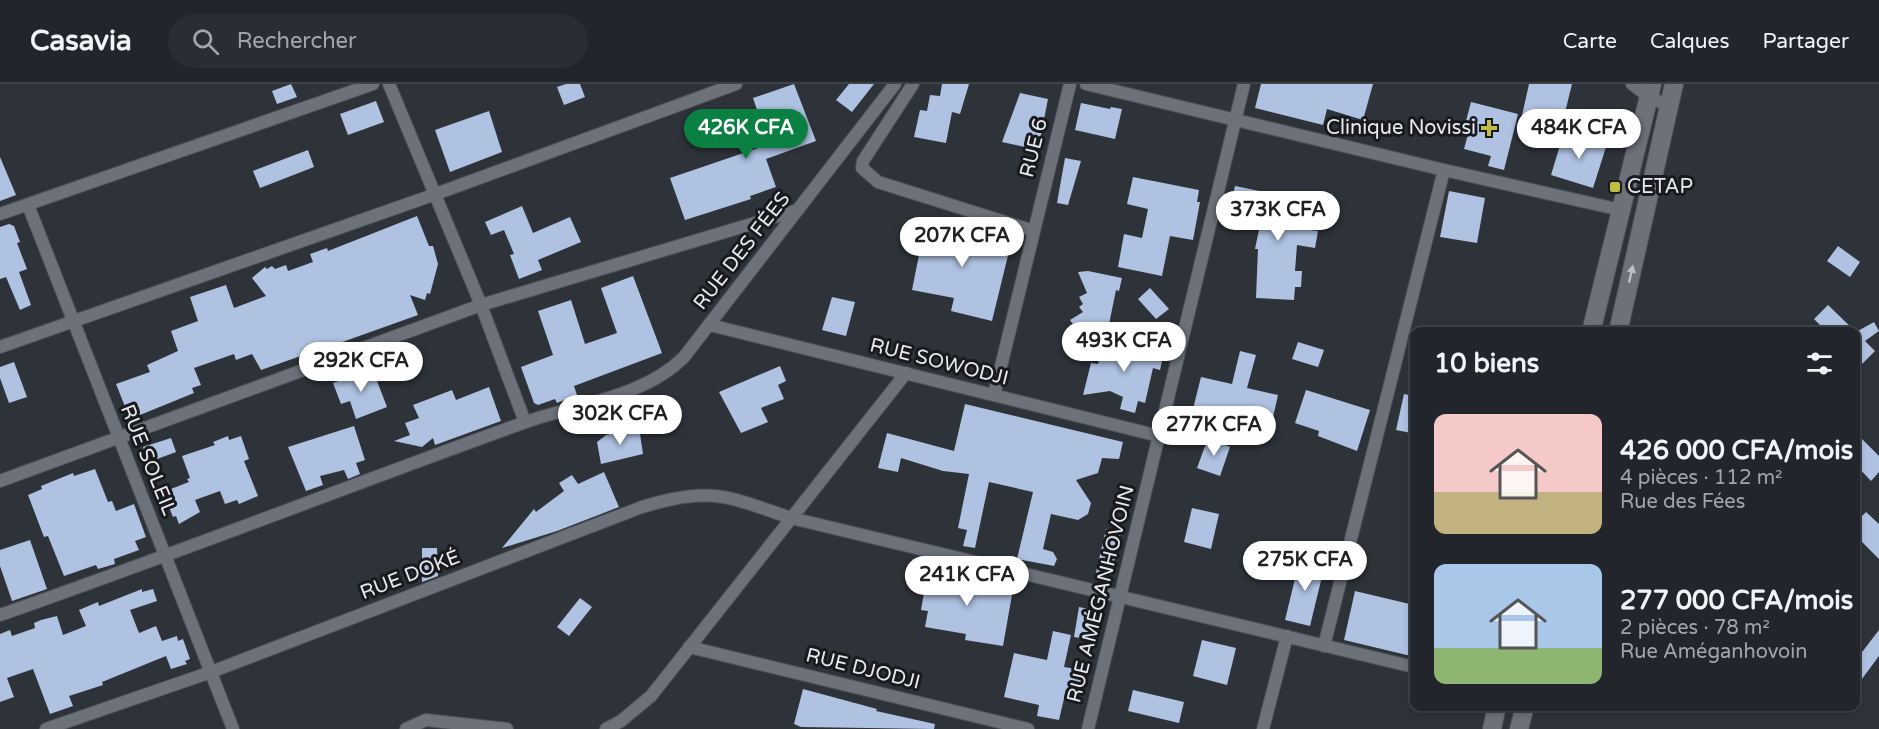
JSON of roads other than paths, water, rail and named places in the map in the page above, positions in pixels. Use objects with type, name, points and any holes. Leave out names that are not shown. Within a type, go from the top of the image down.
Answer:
[{"type":"main road","points":[[1596,310],[1620,324],[1674,84]]},
{"type":"main road","points":[[1591,327],[1651,91]]},
{"type":"main road","points":[[1492,729],[1496,711]]},
{"type":"main road","points":[[1519,729],[1524,711]]},
{"type":"street","points":[[0,214],[373,84]]},
{"type":"street","points":[[0,615],[166,557],[525,422],[481,305],[388,84]]},
{"type":"street","points":[[0,347],[433,195],[736,84]]},
{"type":"street","name":"RUE DES FÉES","points":[[525,422],[658,379],[684,357],[896,84]]},
{"type":"street","points":[[913,84],[863,161],[862,168],[866,175],[878,182],[1034,231]]},
{"type":"street","name":"RUE 6","points":[[994,395],[1070,84]]},
{"type":"street","points":[[1086,84],[1621,210]]},
{"type":"street","name":"RUE AMÉGANHOVOIN","points":[[1088,729],[1244,84]]},
{"type":"street","points":[[1632,84],[1651,91],[1669,106]]},
{"type":"street","points":[[1324,646],[1444,170]]},
{"type":"street","name":"RUE SOLEIL","points":[[28,205],[233,729]]},
{"type":"street","points":[[0,481],[481,305],[798,210]]},
{"type":"street","name":"RUE SOWODJI","points":[[710,325],[1159,436]]},
{"type":"street","points":[[606,729],[621,722],[651,696],[906,374]]},
{"type":"street","name":"RUE DOKÉ","points":[[46,729],[211,672],[671,498],[720,495],[791,518],[1410,666]]},
{"type":"street","points":[[1263,729],[1287,636]]},
{"type":"street","name":"RUE DJODJI","points":[[689,647],[1028,729]]},
{"type":"street","points":[[406,729],[426,720],[507,729]]},
{"type":"place","name":"Clinique Novissi","points":[[1489,128]]},
{"type":"place","name":"CETAP","points":[[1615,187]]}]
